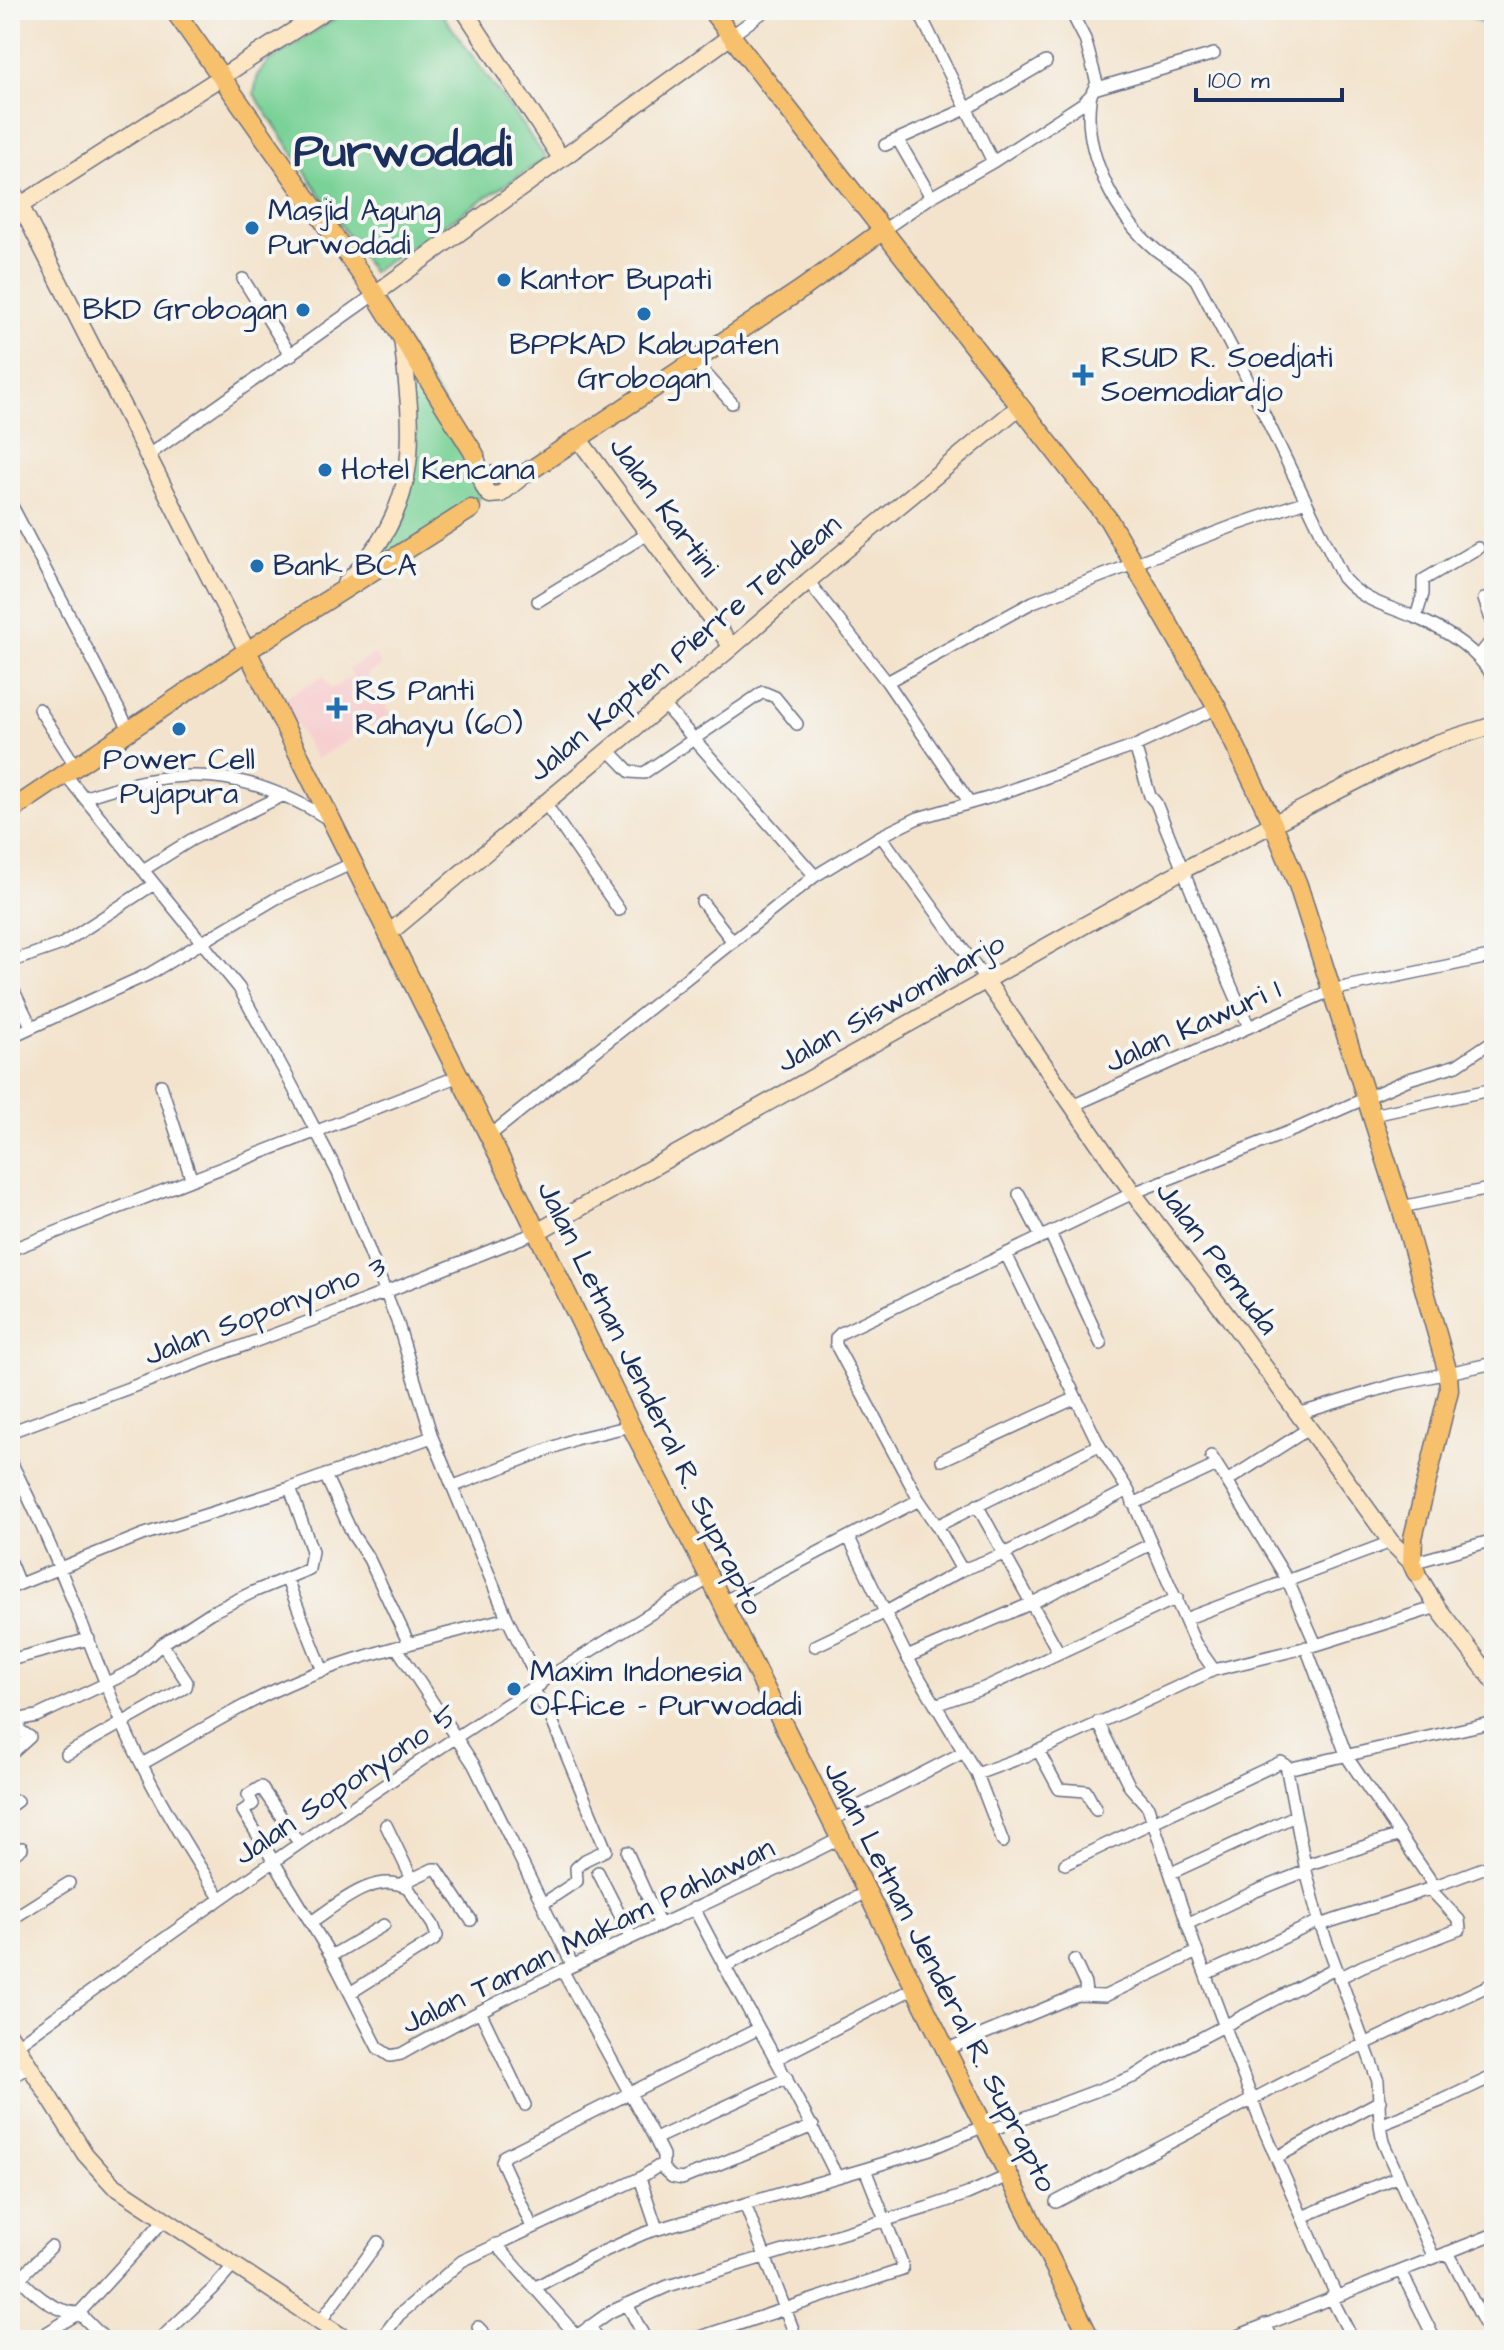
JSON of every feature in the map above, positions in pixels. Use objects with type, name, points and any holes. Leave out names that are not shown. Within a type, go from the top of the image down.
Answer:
[{"type":"main road","points":[[174,10],[375,294],[493,485]]},
{"type":"main road","points":[[16,208],[326,10]]},
{"type":"main road","points":[[464,10],[561,158]]},
{"type":"main road","points":[[711,10],[1108,519],[1217,708],[1273,824],[1298,885],[1373,1115],[1448,1373],[1449,1390],[1416,1518],[1414,1567]]},
{"type":"main road","points":[[375,294],[731,36]]},
{"type":"main road","points":[[10,185],[16,208],[247,651]]},
{"type":"main road","points":[[10,811],[247,651],[471,509],[493,485],[528,472],[802,289],[882,231]]},
{"type":"main road","points":[[330,599],[378,546],[398,510],[408,478],[408,393],[402,335]]},
{"type":"main road","name":"Jalan Kapten Pierre Tendean","points":[[388,934],[1020,406]]},
{"type":"main road","name":"Jalan Kartini","points":[[578,438],[732,647]]},
{"type":"main road","name":"Jalan Letnan Jenderal R. Suprapto","points":[[247,651],[631,1426],[1091,2340]]},
{"type":"main road","name":"Jalan Siswomiharjo","points":[[537,1232],[1183,870],[1437,743],[1494,725]]},
{"type":"main road","name":"Jalan Pemuda","points":[[986,981],[1133,1193],[1229,1318],[1391,1542],[1414,1567],[1437,1607],[1494,1681]]},
{"type":"main road","points":[[14,2040],[98,2171],[113,2185],[347,2340]]},
{"type":"street","points":[[731,36],[766,10]]},
{"type":"street","points":[[918,10],[993,162]]},
{"type":"street","points":[[882,231],[1083,103],[1092,93],[1097,83],[1085,39],[1070,10]]},
{"type":"street","points":[[1092,93],[1214,54]]},
{"type":"street","points":[[885,145],[966,109],[1046,62]]},
{"type":"street","points":[[1092,93],[1089,134],[1096,162],[1107,185],[1132,224],[1156,250],[1187,269],[1196,280],[1343,578],[1362,596],[1416,617],[1456,639],[1478,657],[1494,678]]},
{"type":"street","points":[[898,140],[931,197]]},
{"type":"street","points":[[243,279],[291,356]]},
{"type":"street","points":[[147,456],[375,294]]},
{"type":"street","points":[[694,361],[732,403]]},
{"type":"street","points":[[887,682],[1033,602],[1306,501]]},
{"type":"street","points":[[10,502],[130,731]]},
{"type":"street","points":[[538,601],[649,533]]},
{"type":"street","points":[[1416,617],[1423,594],[1423,580],[1478,548]]},
{"type":"street","points":[[808,581],[887,682],[970,803]]},
{"type":"street","points":[[1484,599],[1494,628]]},
{"type":"street","points":[[1478,657],[1494,637]]},
{"type":"street","points":[[609,750],[630,772],[644,773],[763,692],[775,697],[797,724]]},
{"type":"street","points":[[664,705],[815,876]]},
{"type":"street","points":[[489,1136],[815,876],[881,836],[918,818],[1135,746],[1217,708]]},
{"type":"street","points":[[39,709],[86,797],[239,988],[338,1173],[398,1324],[432,1437],[606,1850],[585,1860],[576,1868],[577,1881],[544,1903]]},
{"type":"street","points":[[1135,746],[1150,796],[1249,1027]]},
{"type":"street","points":[[86,797],[140,779],[177,775],[216,776],[259,785],[332,821]]},
{"type":"street","points":[[143,870],[191,840],[284,795]]},
{"type":"street","points":[[545,803],[619,910]]},
{"type":"street","points":[[881,836],[986,981]]},
{"type":"street","points":[[10,1037],[149,974],[275,899],[353,863]]},
{"type":"street","points":[[10,962],[62,944],[154,884]]},
{"type":"street","points":[[702,902],[733,942]]},
{"type":"street","name":"Jalan Kawuri 1","points":[[1072,1106],[1332,990],[1494,956]]},
{"type":"street","points":[[10,983],[31,1026]]},
{"type":"street","points":[[962,1570],[919,1500],[836,1345],[836,1338],[841,1333],[1133,1193],[1296,1129],[1409,1079],[1457,1065],[1494,1040]]},
{"type":"street","points":[[10,1250],[459,1076]]},
{"type":"street","points":[[161,1085],[191,1178]]},
{"type":"street","points":[[1373,1115],[1494,1089]]},
{"type":"street","points":[[1401,1207],[1494,1188]]},
{"type":"street","points":[[1019,1194],[1046,1235],[1101,1344]]},
{"type":"street","name":"Jalan Soponyono 3","points":[[10,1432],[537,1232]]},
{"type":"street","points":[[1006,1254],[1099,1445],[1128,1490],[1195,1643],[1214,1670]]},
{"type":"street","points":[[1298,1414],[1397,1384],[1494,1363]]},
{"type":"street","points":[[942,1460],[1076,1398]]},
{"type":"street","points":[[454,1486],[575,1439],[631,1426]]},
{"type":"street","points":[[1227,1481],[1308,1429]]},
{"type":"street","points":[[10,1562],[14,1586],[142,1535],[290,1488],[432,1437]]},
{"type":"street","points":[[937,1526],[1099,1445]]},
{"type":"street","points":[[10,1460],[59,1567],[122,1723],[190,1853],[220,1898]]},
{"type":"street","points":[[534,2288],[591,2257],[657,2229],[930,2149],[1133,2077],[1161,2059],[1337,1973],[1460,1929],[1459,1920],[1433,1888],[1347,1757],[1288,1581],[1214,1460],[1133,1504]]},
{"type":"street","points":[[325,1475],[353,1535],[369,1559],[403,1646],[474,1765],[544,1903],[567,1967],[664,2160],[661,2167],[640,2178],[462,2261],[399,2315],[380,2340]]},
{"type":"street","points":[[10,1755],[28,1739],[18,1729],[15,1720],[37,1716],[133,1670],[162,1644],[231,1602],[309,1569],[312,1551],[290,1488]]},
{"type":"street","points":[[815,1646],[962,1570],[1004,1554],[1128,1490]]},
{"type":"street","points":[[721,1603],[919,1500]]},
{"type":"street","points":[[977,1505],[1059,1653]]},
{"type":"street","points":[[849,1538],[907,1657],[977,1774],[1003,1842]]},
{"type":"street","points":[[1414,1567],[1494,1540]]},
{"type":"street","points":[[1185,1619],[1391,1542]]},
{"type":"street","points":[[907,1657],[1032,1603],[1151,1544]]},
{"type":"street","name":"Jalan Soponyono 5","points":[[14,2040],[457,1738],[635,1622],[710,1578]]},
{"type":"street","points":[[287,1580],[323,1671]]},
{"type":"street","points":[[935,1705],[984,1688],[1177,1598]]},
{"type":"street","points":[[977,1774],[1038,1750],[1214,1670],[1311,1646],[1437,1607]]},
{"type":"street","points":[[142,1764],[244,1705],[323,1671],[507,1618]]},
{"type":"street","points":[[10,1660],[89,1639]]},
{"type":"street","points":[[67,1754],[188,1685],[162,1644]]},
{"type":"street","points":[[1098,1722],[1130,1787],[1148,1807],[1197,1952],[1253,2099],[1353,2340]]},
{"type":"street","points":[[1287,1769],[1494,1722]]},
{"type":"street","points":[[1038,1750],[1059,1789],[1086,1791],[1096,1810]]},
{"type":"street","points":[[830,1821],[962,1753]]},
{"type":"street","points":[[1065,1864],[1281,1762],[1287,1769],[1320,1923],[1378,2081],[1380,2125],[1397,2177],[1434,2258]]},
{"type":"street","name":"Jalan Taman Makam Pahlawan","points":[[299,1843],[261,1787],[248,1795],[253,1804],[243,1811],[331,1956],[378,2048],[390,2056],[401,2054],[567,1967],[839,1839]]},
{"type":"street","points":[[1171,1873],[1295,1816]]},
{"type":"street","points":[[350,1993],[437,1936],[407,1882],[386,1825]]},
{"type":"street","points":[[1187,1924],[1306,1868],[1400,1835]]},
{"type":"street","points":[[10,1857],[22,1848]]},
{"type":"street","points":[[627,1852],[660,1925]]},
{"type":"street","points":[[1206,1974],[1320,1923],[1433,1888],[1494,1864]]},
{"type":"street","points":[[311,1922],[360,1890],[379,1883],[407,1882],[437,1869],[471,1920]]},
{"type":"street","points":[[598,1872],[631,1937]]},
{"type":"street","points":[[10,1920],[69,1883]]},
{"type":"street","points":[[724,1967],[866,1892]]},
{"type":"street","points":[[694,1908],[813,2126],[837,2177]]},
{"type":"street","points":[[331,1956],[384,1925]]},
{"type":"street","points":[[945,2050],[1077,1995],[1105,1996],[1197,1952]]},
{"type":"street","points":[[1074,1960],[1086,1994]]},
{"type":"street","points":[[1056,2202],[1253,2099],[1494,1983]]},
{"type":"street","points":[[776,2059],[914,1988]]},
{"type":"street","points":[[480,2011],[525,2105]]},
{"type":"street","points":[[532,2227],[502,2162],[504,2156],[758,2029]]},
{"type":"street","points":[[10,2078],[30,2066]]},
{"type":"street","points":[[1380,2125],[1494,2076]]},
{"type":"street","points":[[655,2139],[787,2078]]},
{"type":"street","points":[[1277,2157],[1380,2101]]},
{"type":"street","points":[[661,2167],[672,2177],[682,2179],[813,2126]]},
{"type":"street","points":[[691,2340],[902,2270],[902,2263],[865,2169]]},
{"type":"street","points":[[496,2244],[574,2338],[627,2304],[668,2286],[967,2194],[1008,2176]]},
{"type":"street","points":[[1302,2217],[1397,2177]]},
{"type":"street","points":[[640,2178],[657,2229]]},
{"type":"street","points":[[745,2204],[797,2340]]},
{"type":"street","points":[[35,2340],[79,2313],[165,2219]]},
{"type":"street","points":[[1227,2340],[1494,2234]]},
{"type":"street","points":[[320,2322],[378,2242]]},
{"type":"street","points":[[20,2278],[51,2247]]},
{"type":"street","points":[[1448,2252],[1493,2340]]},
{"type":"street","points":[[159,2340],[234,2265]]},
{"type":"street","points":[[10,2268],[47,2303],[63,2311],[79,2313],[106,2340]]},
{"type":"street","points":[[1401,2271],[1435,2340]]},
{"type":"street","points":[[627,2304],[646,2340]]},
{"type":"street","points":[[1265,2324],[1273,2340]]},
{"type":"street","points":[[589,2326],[600,2340]]},
{"type":"street","points":[[478,2327],[490,2340]]},
{"type":"shaded area","name":"RS Panti Rahayu (60)","points":[[375,654],[382,666],[367,674],[391,715],[316,759],[282,700],[323,676],[331,689],[353,676],[349,669]]},
{"type":"green space","points":[[349,10],[439,10],[546,158],[372,272],[254,94],[258,74],[268,62]]},
{"type":"green space","points":[[403,337],[475,455],[481,494],[471,509],[360,571],[408,479]]},
{"type":"waterway","points":[[1474,10],[1494,21]]},
{"type":"place","name":"Masjid Agung Purwodadi","points":[[252,228]]},
{"type":"place","name":"Kantor Bupati","points":[[504,280]]},
{"type":"place","name":"BKD Grobogan","points":[[303,310]]},
{"type":"place","name":"BPPKAD Kabupaten Grobogan","points":[[644,314]]},
{"type":"place","name":"RSUD R. Soedjati Soemodiardjo","points":[[1083,375]]},
{"type":"place","name":"Hotel Kencana","points":[[325,470]]},
{"type":"place","name":"Bank BCA","points":[[257,566]]},
{"type":"place","name":"RS Panti Rahayu (60)","points":[[337,708]]},
{"type":"place","name":"Power Cell Pujapura","points":[[179,729]]},
{"type":"place","name":"Maxim Indonesia Office - Purwodadi","points":[[514,1689]]},
{"type":"district","name":"Purwodadi","points":[[403,153]]}]
